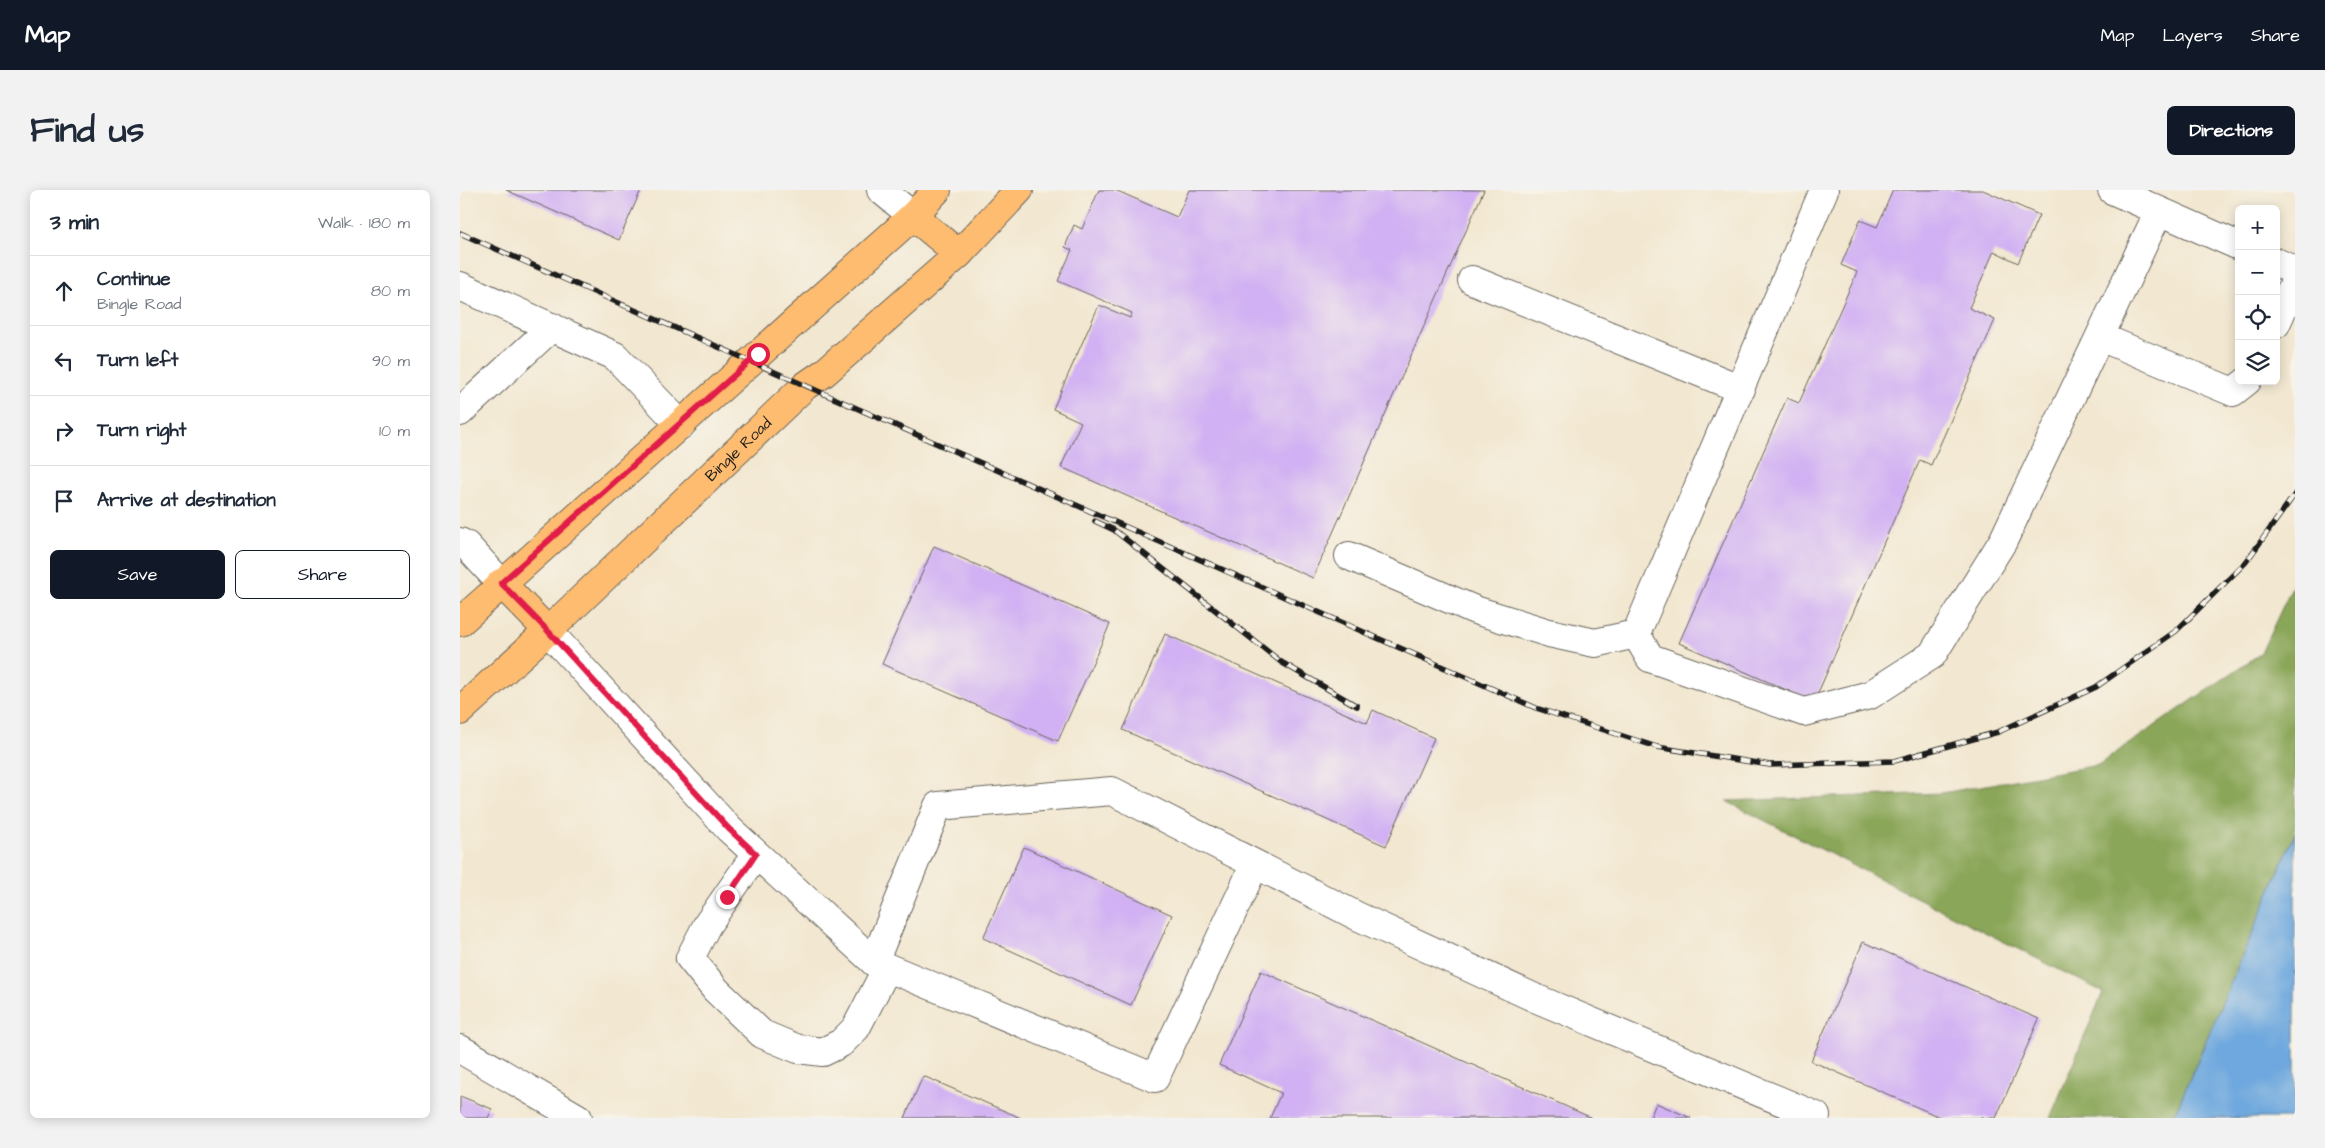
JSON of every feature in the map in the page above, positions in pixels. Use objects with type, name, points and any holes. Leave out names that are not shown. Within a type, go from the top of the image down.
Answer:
[{"type":"main road","points":[[460,622],[501,583],[913,216],[937,190]]},
{"type":"main road","name":"Bingle Road","points":[[460,711],[548,631],[805,386],[824,373],[959,254],[1019,190]]},
{"type":"main road","points":[[913,216],[959,254]]},
{"type":"main road","points":[[501,583],[548,631]]},
{"type":"street","points":[[881,190],[913,216]]},
{"type":"street","points":[[1636,634],[1824,190]]},
{"type":"street","points":[[2112,190],[2235,244]]},
{"type":"street","points":[[1636,634],[1650,658],[1804,712],[1870,695],[1932,655],[2003,541],[2159,211]]},
{"type":"street","points":[[2280,264],[2295,271]]},
{"type":"street","points":[[1472,280],[1741,389]]},
{"type":"street","points":[[2280,315],[2295,282]]},
{"type":"street","points":[[460,286],[616,356],[680,424]]},
{"type":"street","points":[[460,412],[552,327]]},
{"type":"street","points":[[2100,337],[2233,392],[2243,385]]},
{"type":"street","points":[[460,542],[466,545],[501,583]]},
{"type":"street","points":[[1349,556],[1475,610],[1548,633],[1596,644],[1636,634]]},
{"type":"street","points":[[548,631],[729,829],[880,965],[1155,1078],[1254,864]]},
{"type":"street","points":[[756,854],[707,925],[690,958],[716,990],[762,1034],[798,1048],[823,1052],[841,1043],[856,1028],[938,806],[1112,791],[1356,916],[1535,998],[1816,1116]]},
{"type":"street","points":[[460,1049],[578,1118]]},
{"type":"green space","points":[[2295,580],[2295,833],[2173,1118],[2050,1118],[2103,992],[1726,801],[1942,793],[2098,765],[2261,653]]},
{"type":"water","points":[[2295,833],[2295,1118],[2173,1118]]},
{"type":"building","points":[[506,190],[641,190],[619,240]]},
{"type":"building","points":[[1099,190],[1115,190],[1177,217],[1189,190],[1484,190],[1313,578],[1061,467],[1081,422],[1053,409],[1099,305],[1130,318],[1132,313],[1058,281],[1072,250],[1065,247],[1074,225],[1082,229]]},
{"type":"building","points":[[1893,190],[1983,190],[2039,215],[2018,263],[1994,251],[1969,308],[1995,320],[1931,465],[1920,460],[1814,702],[1679,643],[1787,398],[1799,403],[1857,272],[1841,265],[1860,220],[1877,227]]},
{"type":"building","points":[[934,546],[1110,624],[1058,741],[882,664]]},
{"type":"building","points":[[1165,634],[1367,723],[1373,710],[1434,738],[1386,846],[1123,730]]},
{"type":"building","points":[[1024,847],[1172,915],[1131,1005],[983,938]]},
{"type":"building","points":[[1863,942],[2039,1019],[1996,1118],[1942,1118],[1811,1061]]},
{"type":"building","points":[[1261,971],[1592,1118],[1270,1118],[1281,1093],[1219,1065]]},
{"type":"building","points":[[923,1076],[1021,1118],[905,1118]]},
{"type":"building","points":[[460,1096],[492,1109],[488,1118],[460,1118]]},
{"type":"building","points":[[1656,1103],[1691,1118],[1650,1118]]},
{"type":"railway","points":[[460,233],[1536,708],[1657,747],[1770,765],[1894,761],[1998,732],[2096,687],[2176,631],[2246,562],[2295,494]]},
{"type":"railway","points":[[1095,521],[1114,530],[1281,662],[1357,706]]},
{"type":"route","points":[[727,897],[756,854],[729,829],[548,631],[501,583],[758,354]]}]
